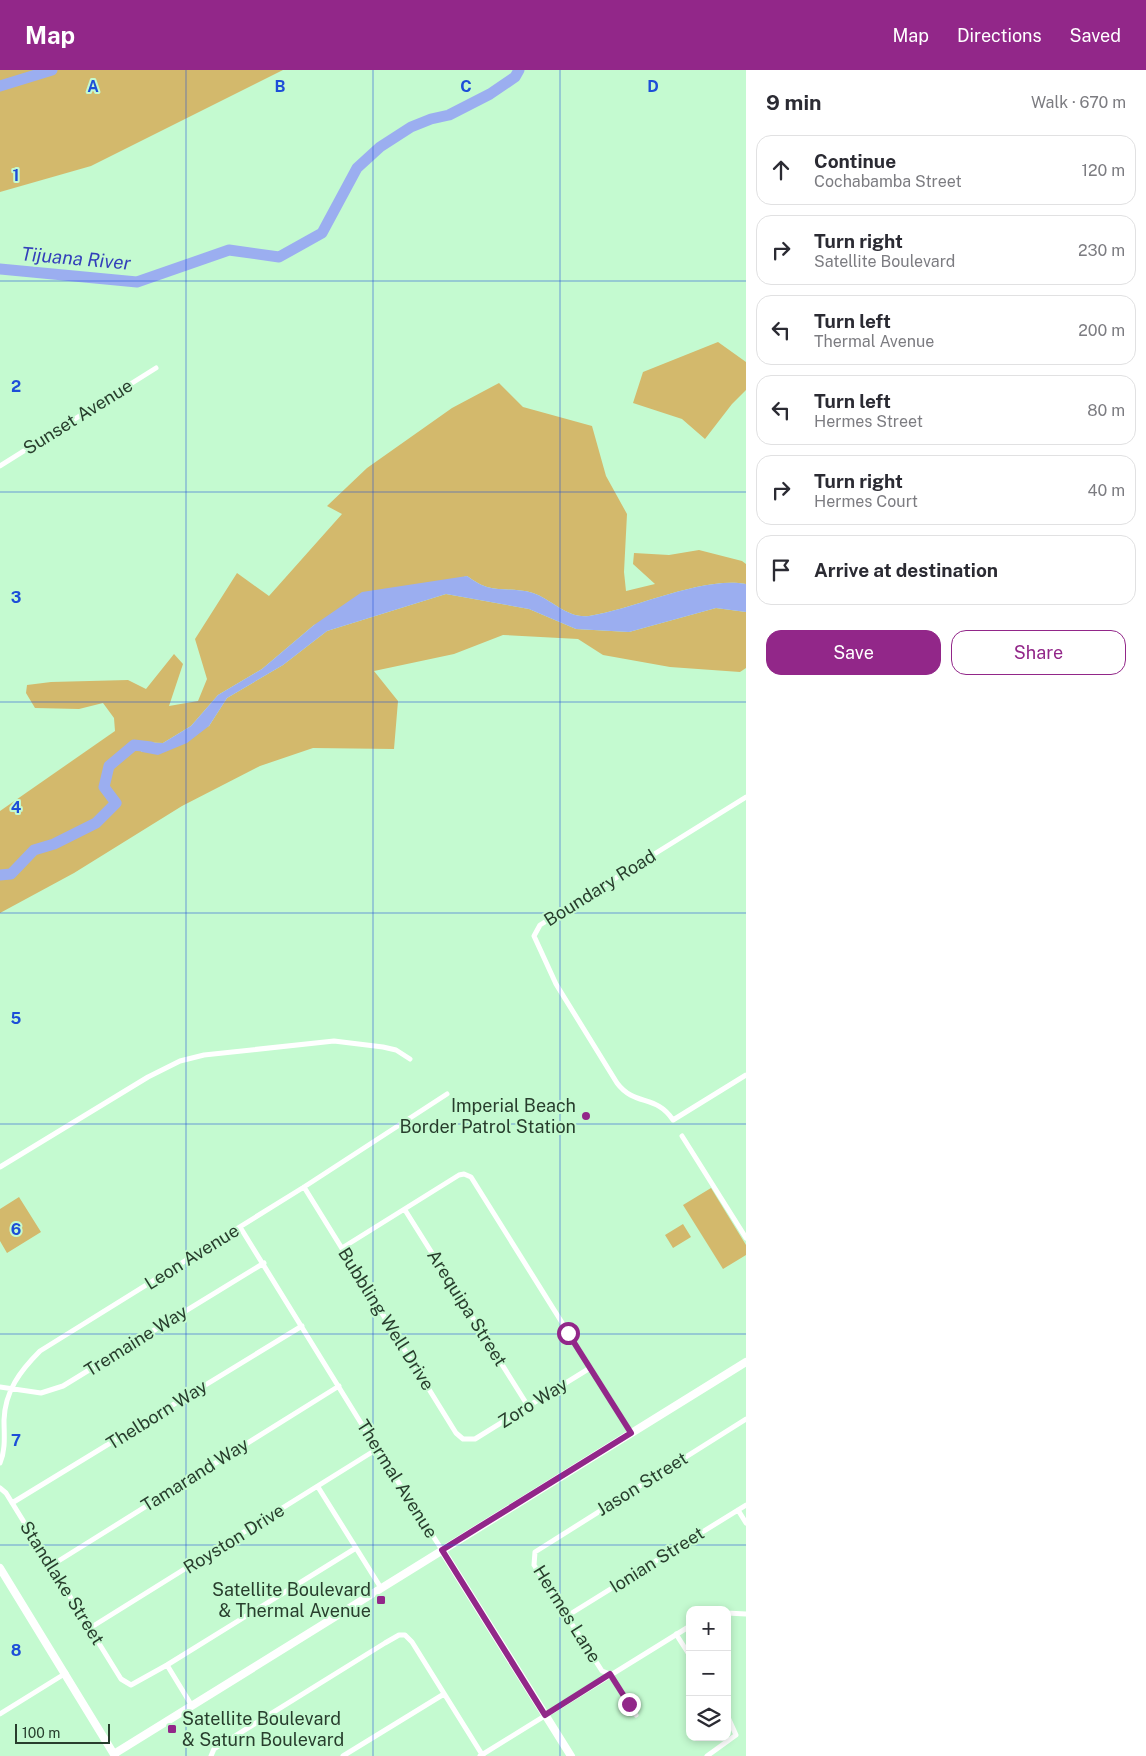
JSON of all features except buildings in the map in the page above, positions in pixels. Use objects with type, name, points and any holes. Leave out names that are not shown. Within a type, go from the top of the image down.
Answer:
[{"type":"street","name":"Sunset Avenue","points":[[0,466],[156,368]]},
{"type":"street","name":"Boundary Road","points":[[746,796],[540,925],[536,929],[535,939],[556,984],[592,1048],[621,1089],[630,1096],[662,1106],[673,1120],[746,1075]]},
{"type":"street","points":[[0,1167],[148,1077],[180,1061],[204,1055],[348,1041],[389,1048],[410,1059]]},
{"type":"street","name":"Leon Avenue","points":[[0,1463],[5,1440],[6,1407],[11,1387],[26,1365],[40,1352],[304,1187],[447,1094]]},
{"type":"street","points":[[682,1136],[746,1238]]},
{"type":"street","points":[[342,1248],[459,1175],[464,1174],[475,1181],[631,1433]]},
{"type":"street","name":"Bubbling Well Drive","points":[[304,1187],[456,1433],[463,1439],[475,1439]]},
{"type":"street","name":"Arequipa Street","points":[[405,1210],[528,1406]]},
{"type":"street","name":"Thermal Avenue","points":[[240,1227],[264,1263],[377,1449],[571,1756]]},
{"type":"street","name":"Tremaine Way","points":[[0,1387],[11,1387],[24,1392],[42,1392],[62,1386],[264,1263]]},
{"type":"street","name":"Thelborn Way","points":[[12,1503],[302,1326]]},
{"type":"street","points":[[0,1568],[66,1673],[114,1755],[746,1362]]},
{"type":"street","name":"Zoro Way","points":[[475,1439],[590,1368]]},
{"type":"street","name":"Tamarand Way","points":[[52,1565],[339,1386]]},
{"type":"street","name":"Jason Street","points":[[537,1549],[746,1419]]},
{"type":"street","name":"Royston Drive","points":[[90,1628],[377,1449]]},
{"type":"street","points":[[318,1487],[381,1588]]},
{"type":"street","name":"Standlake Street","points":[[0,1488],[12,1503],[52,1565],[123,1682],[135,1684],[167,1665]]},
{"type":"street","name":"Ionian Street","points":[[567,1616],[746,1505]]},
{"type":"street","points":[[738,1510],[746,1523]]},
{"type":"street","points":[[192,1706],[167,1665],[356,1548]]},
{"type":"street","name":"Hermes Lane","points":[[537,1549],[532,1560],[534,1565],[602,1671],[610,1674],[636,1715]]},
{"type":"street","points":[[731,1613],[746,1614]]},
{"type":"street","points":[[211,1756],[214,1749],[394,1637],[406,1635],[482,1756],[610,1674],[686,1628]]},
{"type":"street","points":[[676,1634],[687,1651]]},
{"type":"street","points":[[0,1714],[66,1673]]},
{"type":"street","points":[[343,1756],[444,1694]]},
{"type":"street","points":[[731,1724],[736,1735],[731,1739]]},
{"type":"street","points":[[707,1756],[728,1741]]},
{"type":"shaded area","points":[[0,70],[283,70],[91,166],[0,192]]},
{"type":"shaded area","points":[[718,342],[746,362],[746,390],[732,404],[705,439],[682,419],[633,403],[643,372]]},
{"type":"shaded area","points":[[499,383],[523,407],[592,426],[606,476],[627,514],[624,572],[626,591],[655,584],[633,564],[634,553],[669,555],[699,550],[742,561],[746,564],[746,584],[709,585],[668,594],[607,612],[581,616],[567,612],[533,593],[487,587],[467,576],[314,625],[262,669],[218,695],[191,726],[163,743],[133,742],[142,752],[209,726],[227,698],[283,665],[327,631],[446,594],[529,609],[576,629],[629,632],[716,608],[746,612],[746,668],[740,672],[670,667],[603,655],[578,639],[503,635],[454,654],[374,671],[398,701],[394,749],[313,748],[260,766],[182,806],[74,873],[0,913],[0,811],[115,731],[114,718],[103,703],[79,709],[35,708],[26,693],[27,685],[51,682],[128,680],[146,689],[174,654],[183,664],[169,706],[198,701],[207,679],[195,639],[237,573],[269,596],[342,514],[327,506],[367,468],[452,408]]},
{"type":"shaded area","points":[[711,1188],[746,1245],[746,1255],[723,1269],[683,1205]]},
{"type":"shaded area","points":[[19,1197],[41,1232],[7,1253],[0,1241],[0,1209]]},
{"type":"shaded area","points":[[683,1224],[691,1237],[673,1248],[665,1235]]},
{"type":"water","points":[[467,576],[487,587],[533,593],[567,612],[581,616],[607,612],[668,594],[709,585],[746,584],[746,612],[716,608],[629,632],[576,629],[529,609],[446,594],[327,631],[283,665],[227,698],[209,726],[187,743],[158,755],[142,752],[133,742],[163,743],[191,726],[218,695],[262,669],[314,625],[362,592]]},
{"type":"waterway","name":"Tijuana River","points":[[0,86],[52,70]]},
{"type":"waterway","name":"Tijuana River","points":[[0,269],[137,282],[229,250],[279,257],[322,233],[357,168],[380,147],[411,127],[431,119],[449,115],[490,94],[515,77],[519,70]]},
{"type":"waterway","points":[[0,875],[11,874],[34,850],[54,844],[96,823],[116,803],[104,787],[109,766],[134,745],[151,747]]},
{"type":"place","name":"Imperial Beach Border Patrol Station","points":[[586,1116]]},
{"type":"place","name":"Satellite Boulevard & Thermal Avenue","points":[[381,1600]]},
{"type":"place","name":"Satellite Boulevard & Saturn Boulevard","points":[[172,1729]]},
{"type":"route","points":[[568,1333],[631,1433],[442,1550],[545,1715],[610,1674],[629,1704]]}]
